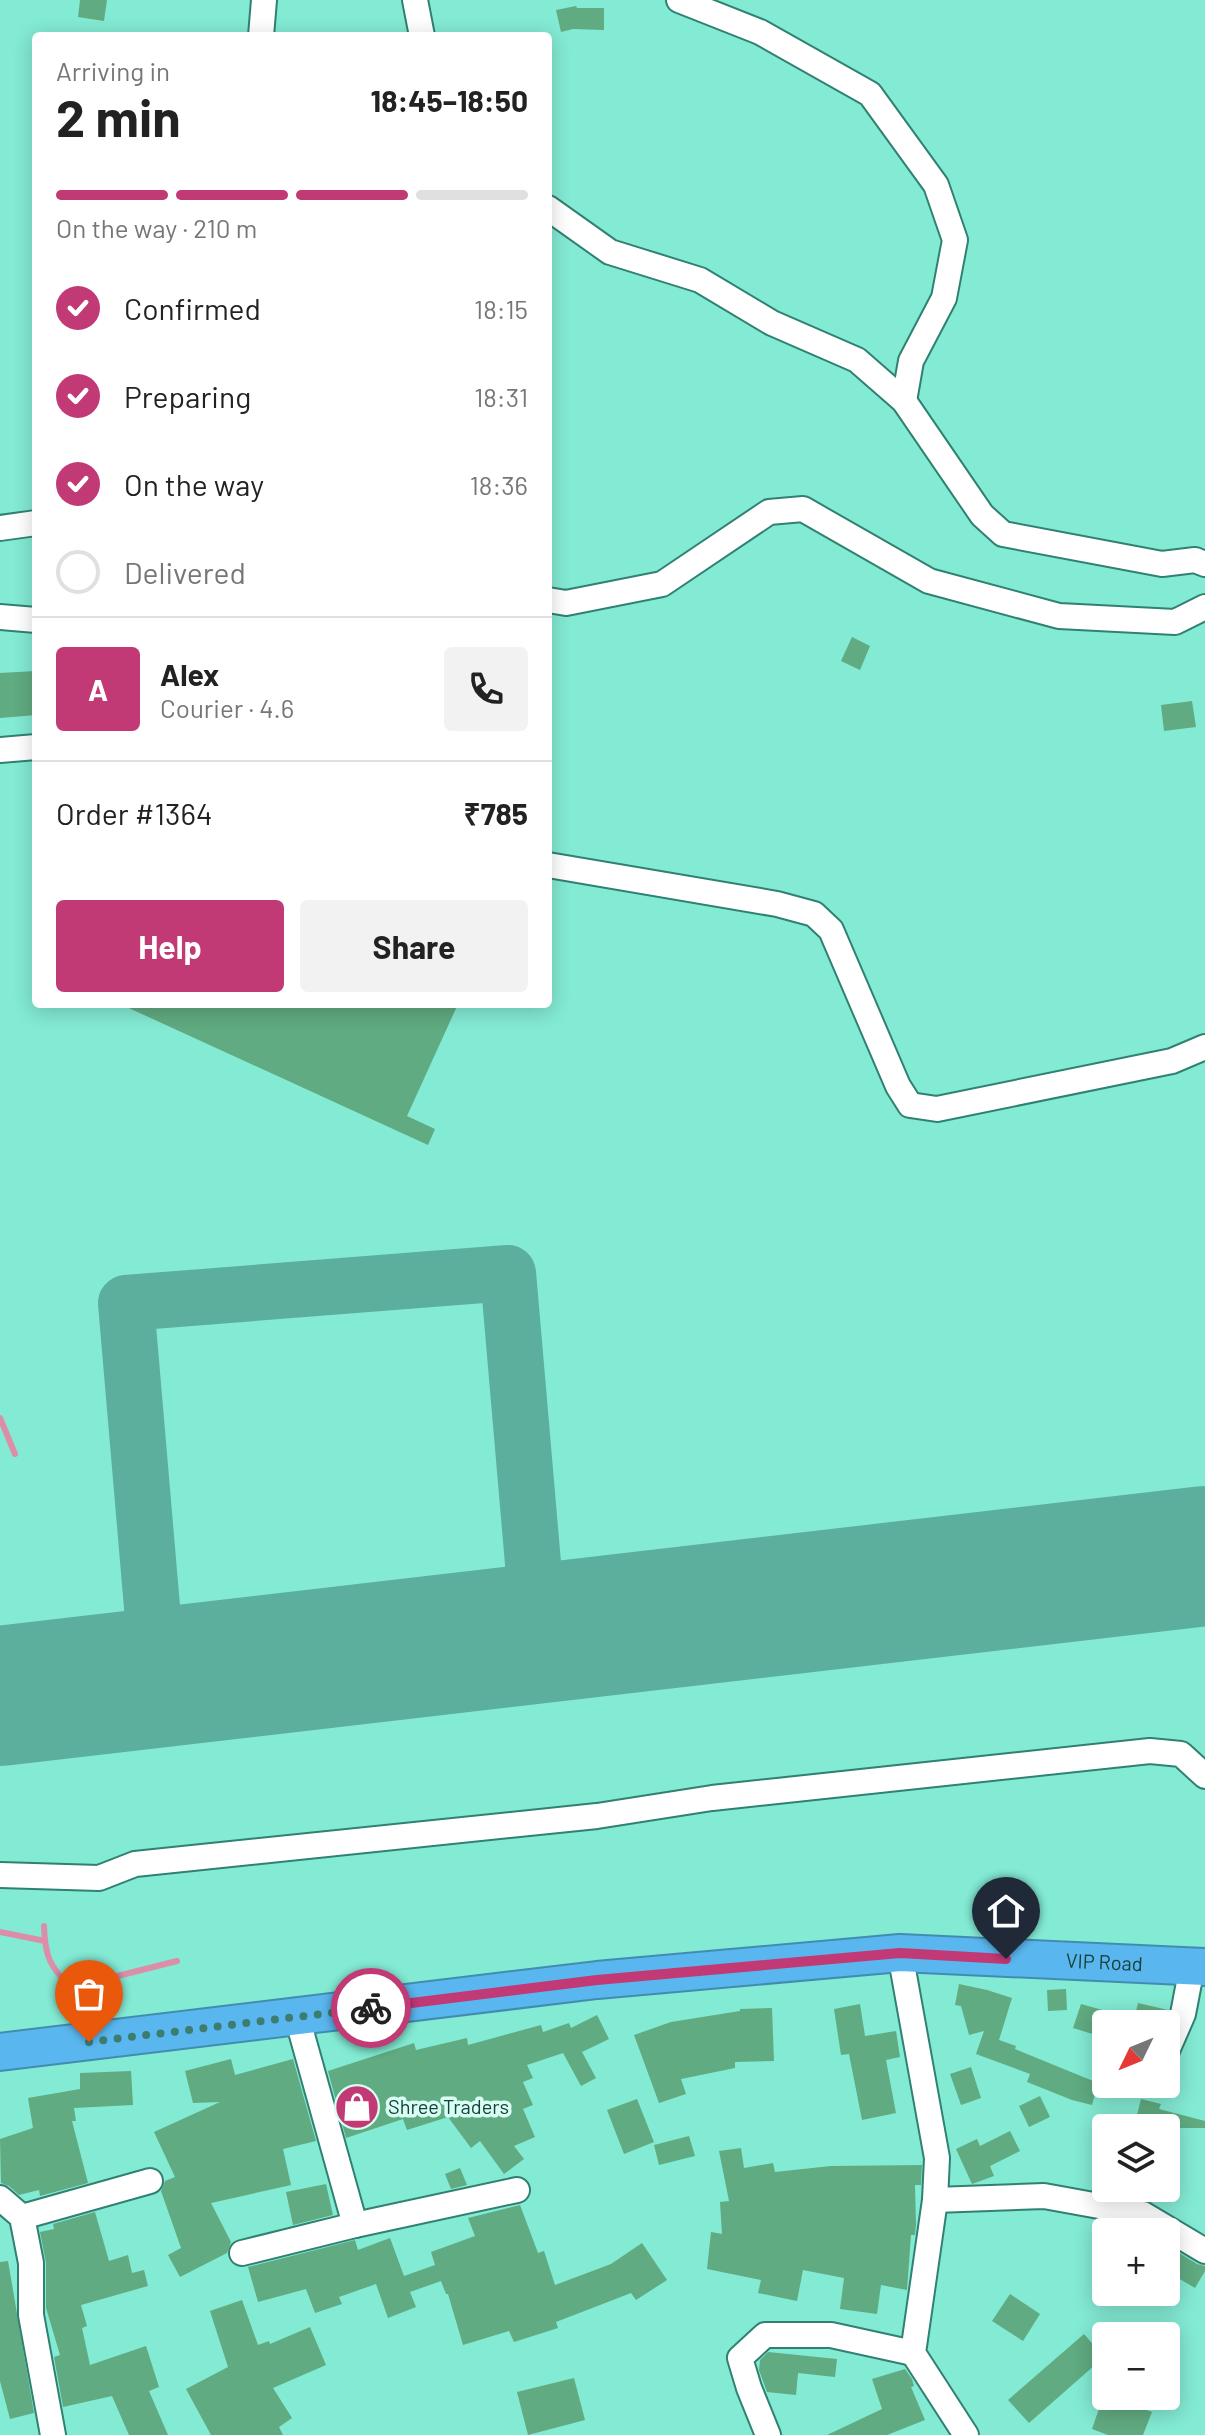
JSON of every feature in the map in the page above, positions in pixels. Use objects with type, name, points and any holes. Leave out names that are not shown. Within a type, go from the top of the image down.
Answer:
[{"type":"highway","name":"VIP Road","points":[[0,2052],[597,1980],[900,1953],[1198,1967]]},
{"type":"street","points":[[261,32],[264,0]]},
{"type":"street","points":[[415,0],[421,32]]},
{"type":"street","points":[[679,0],[760,32],[870,94],[936,185],[955,240],[944,298],[911,361],[904,401]]},
{"type":"street","points":[[552,211],[610,252],[700,280],[772,323],[857,360],[904,401],[982,515],[1003,534],[1162,564],[1195,560],[1205,564]]},
{"type":"street","points":[[552,601],[566,603],[662,584],[769,512],[803,509],[929,581],[1059,616],[1175,622],[1205,607]]},
{"type":"street","points":[[0,528],[32,524]]},
{"type":"street","points":[[0,617],[32,619]]},
{"type":"street","points":[[0,750],[32,747]]},
{"type":"street","points":[[552,866],[777,904],[814,914],[831,930],[898,1086],[910,1105],[937,1109],[1172,1061],[1205,1047]]},
{"type":"street","points":[[0,1875],[99,1878],[135,1864],[581,1817],[712,1798],[1150,1751],[1181,1754],[1205,1776]]},
{"type":"street","points":[[900,1953],[937,2158],[935,2200],[913,2353],[966,2435]]},
{"type":"street","points":[[1180,2021],[1198,1967]]},
{"type":"street","points":[[297,2017],[355,2225]]},
{"type":"street","points":[[22,2217],[150,2181]]},
{"type":"street","points":[[242,2253],[517,2190]]},
{"type":"street","points":[[935,2200],[1044,2196],[1143,2214],[1205,2251]]},
{"type":"street","points":[[0,2198],[22,2217],[31,2263],[31,2315],[53,2435]]},
{"type":"street","points":[[768,2435],[740,2358],[765,2335],[831,2335],[913,2353]]},
{"type":"building","points":[[80,0],[107,0],[104,21],[78,17]]},
{"type":"building","points":[[576,6],[604,8],[604,30],[573,29],[561,32],[556,10]]},
{"type":"building","points":[[852,637],[870,646],[860,670],[841,661]]},
{"type":"building","points":[[32,671],[32,715],[0,718],[0,673]]},
{"type":"building","points":[[1192,701],[1196,727],[1164,731],[1161,705]]},
{"type":"building","points":[[129,1008],[456,1008],[407,1116],[435,1129],[428,1145]]},
{"type":"building","points":[[959,1984],[1012,1998],[999,2040],[1092,2081],[1092,2105],[1027,2082],[1030,2074],[976,2054],[984,2031],[969,2035],[961,2006],[955,2005]]},
{"type":"building","points":[[1066,1989],[1067,2010],[1048,2011],[1047,1990]]},
{"type":"building","points":[[1138,2003],[1168,2010],[1136,2010]]},
{"type":"building","points":[[860,2004],[865,2036],[896,2031],[900,2057],[886,2060],[896,2113],[862,2120],[849,2054],[841,2055],[834,2009]]},
{"type":"building","points":[[1081,2004],[1102,2010],[1092,2010],[1092,2034],[1073,2028]]},
{"type":"building","points":[[772,2008],[774,2061],[735,2062],[735,2068],[681,2079],[686,2094],[659,2103],[634,2035],[671,2022],[740,2009]]},
{"type":"building","points":[[597,2015],[609,2039],[582,2052],[596,2078],[581,2086],[563,2053],[527,2065],[533,2078],[523,2082],[533,2105],[523,2109],[535,2137],[514,2146],[524,2159],[504,2174],[480,2141],[471,2148],[448,2117],[407,2130],[403,2119],[346,2138],[328,2071],[414,2043],[416,2050],[467,2038],[468,2045],[541,2025],[543,2032],[569,2023],[571,2028]]},
{"type":"building","points":[[231,2059],[235,2075],[293,2059],[316,2141],[283,2149],[291,2185],[211,2203],[231,2242],[227,2253],[180,2277],[168,2255],[181,2248],[161,2191],[165,2181],[175,2177],[154,2132],[220,2102],[193,2103],[185,2071]]},
{"type":"building","points":[[971,2067],[981,2098],[961,2105],[950,2074]]},
{"type":"building","points":[[131,2071],[133,2105],[74,2108],[76,2121],[72,2121],[88,2183],[40,2196],[39,2190],[19,2195],[1,2183],[0,2139],[33,2128],[28,2098],[80,2089],[80,2073]]},
{"type":"building","points":[[1040,2096],[1050,2117],[1029,2127],[1019,2106]]},
{"type":"building","points":[[637,2099],[654,2142],[624,2154],[607,2110]]},
{"type":"building","points":[[1141,2099],[1161,2104],[1159,2109],[1178,2114],[1137,2114]]},
{"type":"building","points":[[1180,2114],[1205,2121],[1205,2128],[1180,2128]]},
{"type":"building","points":[[1010,2131],[1020,2151],[990,2166],[994,2176],[972,2184],[956,2149],[977,2139],[980,2146]]},
{"type":"building","points":[[689,2136],[695,2156],[659,2165],[654,2145]]},
{"type":"building","points":[[741,2148],[744,2168],[773,2163],[775,2172],[831,2166],[922,2165],[921,2185],[915,2185],[916,2224],[915,2235],[911,2235],[907,2290],[881,2285],[877,2314],[840,2309],[844,2278],[803,2270],[797,2301],[758,2293],[761,2280],[707,2269],[711,2232],[722,2234],[720,2202],[729,2201],[719,2151]]},
{"type":"building","points":[[460,2168],[467,2185],[451,2189],[445,2174]]},
{"type":"building","points":[[326,2184],[333,2215],[293,2225],[286,2192]]},
{"type":"building","points":[[520,2205],[538,2253],[544,2251],[555,2285],[611,2264],[642,2243],[667,2280],[636,2300],[631,2293],[556,2322],[558,2328],[514,2342],[509,2331],[463,2345],[441,2281],[410,2292],[416,2307],[388,2318],[376,2284],[339,2297],[342,2304],[315,2313],[306,2289],[258,2302],[248,2267],[355,2240],[358,2250],[390,2238],[404,2276],[435,2265],[431,2252],[475,2236],[468,2218]]},
{"type":"building","points":[[95,2212],[109,2261],[128,2255],[132,2273],[144,2270],[148,2286],[81,2305],[87,2326],[82,2328],[90,2365],[146,2346],[159,2387],[149,2391],[168,2435],[129,2435],[112,2396],[63,2407],[54,2357],[60,2355],[46,2308],[46,2263],[40,2232],[54,2229],[53,2224]]},
{"type":"building","points":[[1180,2254],[1205,2266],[1195,2288],[1180,2279]]},
{"type":"building","points":[[8,2261],[34,2413],[10,2419],[0,2381],[0,2262]]},
{"type":"building","points":[[1010,2294],[1040,2314],[1023,2341],[992,2321]]},
{"type":"building","points":[[242,2300],[258,2345],[269,2341],[270,2344],[310,2327],[326,2365],[273,2388],[292,2418],[279,2427],[283,2435],[211,2435],[186,2389],[228,2367],[210,2311]]},
{"type":"building","points":[[1084,2334],[1092,2343],[1092,2368],[1029,2423],[1008,2400]]},
{"type":"building","points":[[768,2352],[837,2359],[835,2377],[798,2373],[796,2395],[767,2392],[759,2370],[760,2360]]},
{"type":"building","points":[[905,2369],[912,2379],[914,2386],[911,2387],[925,2420],[887,2435],[827,2435],[882,2409],[872,2379]]},
{"type":"building","points":[[574,2378],[585,2420],[528,2435],[517,2392]]},
{"type":"building","points":[[1099,2410],[1152,2412],[1143,2435],[1108,2435],[1092,2429]]},
{"type":"waterway","points":[[0,1418],[15,1454]]},
{"type":"waterway","points":[[44,1926],[50,1960],[70,1988],[177,1961]]},
{"type":"waterway","points":[[0,1932],[45,1941]]},
{"type":"taxiway","points":[[158,1677],[126,1303],[508,1273],[539,1633]]},
{"type":"runway","points":[[0,1696],[1205,1556]]},
{"type":"way so far","points":[[89,2042],[371,2008]]},
{"type":"place","name":"Shree Traders","points":[[357,2107]]},
{"type":"route","points":[[371,2008],[597,1980],[900,1953],[1006,1959]]}]
